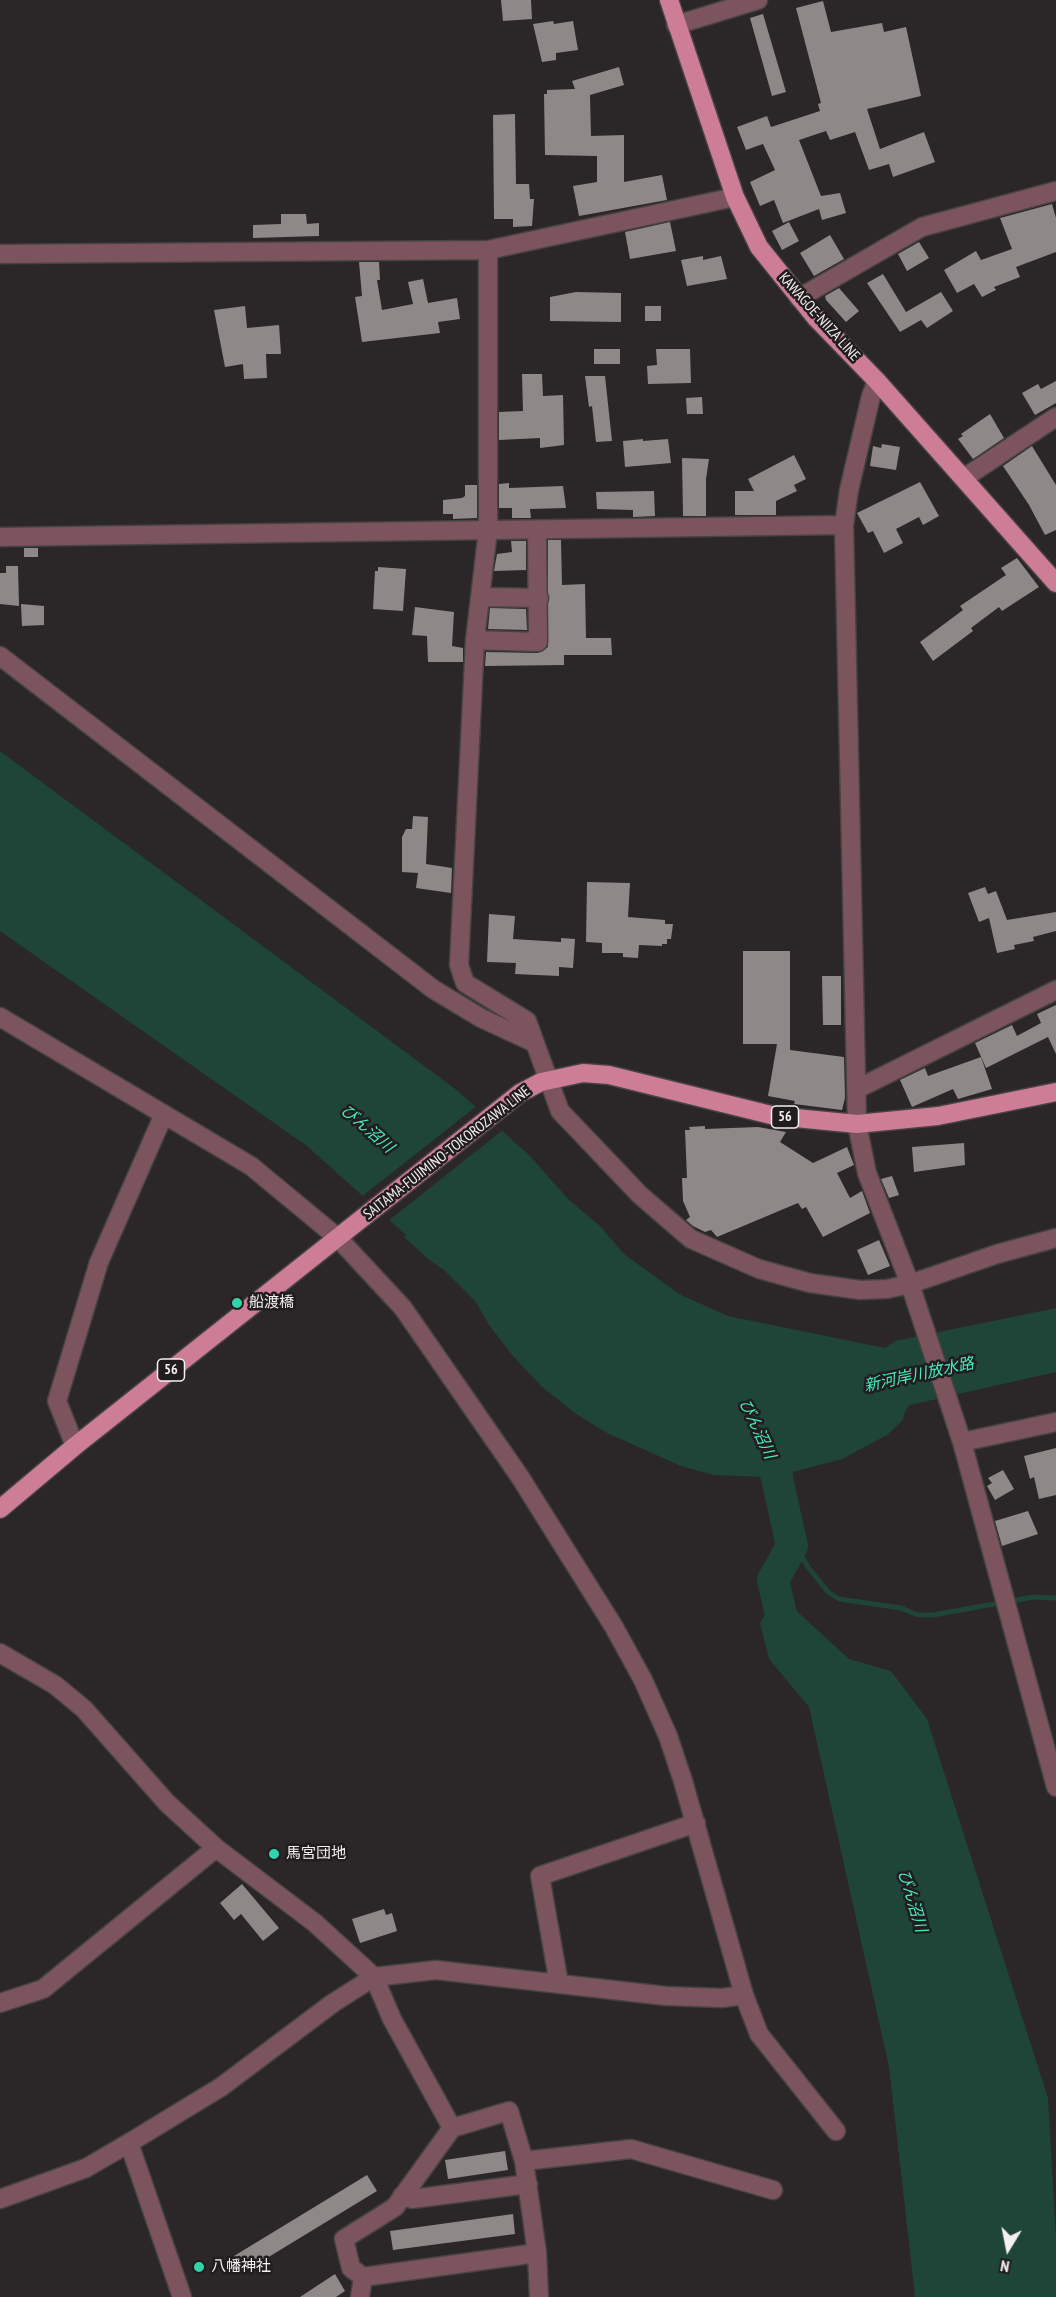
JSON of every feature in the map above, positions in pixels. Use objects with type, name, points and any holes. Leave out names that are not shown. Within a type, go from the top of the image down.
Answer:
[{"type":"main road","name":"KAWAGOE-NIIZA LINE","points":[[669,0],[735,197],[759,247],[799,298],[877,381],[1056,583]]},
{"type":"main road","name":"SAITAMA-FUJIMINO-TOKOROZAWA LINE","points":[[0,1509],[75,1446],[520,1093],[550,1080],[583,1073],[609,1075],[775,1116],[857,1124],[938,1116],[1056,1092]]},
{"type":"street","points":[[676,25],[758,0]]},
{"type":"street","points":[[799,298],[922,227],[1056,191]]},
{"type":"street","points":[[0,254],[488,250],[735,197]]},
{"type":"street","points":[[488,250],[488,530],[482,597],[475,640],[460,972],[465,983],[527,1021],[560,1112],[640,1195],[691,1239],[724,1256],[759,1269],[810,1283],[860,1290],[886,1289],[910,1284],[997,1254],[1056,1238]]},
{"type":"street","points":[[877,381],[863,427],[844,525],[857,1124],[867,1173],[918,1305],[959,1436],[1056,1786]]},
{"type":"street","points":[[964,478],[1056,417]]},
{"type":"street","points":[[0,537],[844,525]]},
{"type":"street","points":[[475,640],[538,642],[537,530]]},
{"type":"street","points":[[482,597],[539,598]]},
{"type":"street","points":[[0,656],[433,989],[481,1018],[535,1043]]},
{"type":"street","points":[[857,1089],[1056,990]]},
{"type":"street","points":[[0,1017],[251,1166],[341,1235],[403,1308],[520,1477],[614,1627],[668,1736],[696,1823],[744,1995],[759,2034],[836,2131]]},
{"type":"street","points":[[75,1446],[57,1401],[99,1262],[164,1114]]},
{"type":"street","points":[[959,1436],[1056,1422]]},
{"type":"street","points":[[0,1653],[55,1685],[84,1709],[166,1803],[216,1848],[315,1923],[374,1977],[392,2019],[452,2128]]},
{"type":"street","points":[[560,1984],[540,1876],[696,1823]]},
{"type":"street","points":[[0,2003],[43,1989],[216,1848]]},
{"type":"street","points":[[0,2199],[86,2168],[129,2143],[221,2087],[333,2003],[374,1977],[398,1972],[436,1970],[666,1996],[722,1998],[744,1995]]},
{"type":"street","points":[[537,2253],[363,2277],[351,2268],[344,2239],[395,2207],[452,2128],[509,2111],[524,2161],[528,2184],[537,2253],[539,2297]]},
{"type":"street","points":[[129,2143],[182,2297]]},
{"type":"street","points":[[524,2161],[631,2149],[773,2190]]},
{"type":"street","points":[[402,2196],[412,2199],[528,2184]]},
{"type":"street","points":[[360,2297],[363,2277]]},
{"type":"water","name":"新河岸川放水路","points":[[0,751],[458,1091],[530,1156],[568,1199],[600,1226],[624,1254],[679,1294],[728,1316],[885,1348],[895,1341],[1056,1308],[1056,1372],[910,1405],[905,1411],[903,1420],[887,1435],[842,1459],[793,1472],[791,1484],[787,1486],[790,1515],[783,1517],[777,1488],[771,1489],[765,1477],[713,1475],[681,1466],[607,1433],[576,1414],[541,1386],[513,1356],[489,1325],[476,1302],[444,1270],[428,1259],[404,1237],[406,1235],[307,1146],[0,931]]},
{"type":"water","points":[[777,1593],[849,1659],[891,1671],[927,1719],[1048,2098],[1056,2237],[1056,2297],[915,2297],[889,2067],[809,1707],[769,1659],[760,1623]]},
{"type":"pier","points":[[478,1105],[504,1129],[387,1222],[360,1198]]},
{"type":"building","points":[[501,0],[531,0],[532,19],[503,21]]},
{"type":"building","points":[[823,1],[831,32],[882,23],[884,32],[906,27],[921,96],[867,109],[880,149],[924,132],[935,162],[893,177],[889,164],[869,170],[855,132],[830,140],[826,131],[799,140],[821,196],[840,193],[846,213],[822,220],[819,209],[783,223],[774,200],[760,206],[750,182],[775,170],[763,144],[746,150],[737,127],[767,116],[771,127],[820,111],[818,104],[821,103],[796,8]]},
{"type":"building","points":[[763,14],[786,92],[772,96],[750,18]]},
{"type":"building","points":[[553,21],[554,24],[573,21],[578,50],[556,53],[556,60],[542,62],[533,24]]},
{"type":"building","points":[[619,67],[624,85],[590,95],[591,136],[624,135],[624,182],[662,175],[667,200],[579,216],[573,186],[597,182],[597,156],[545,155],[544,94],[547,94],[547,90],[575,89],[572,81]]},
{"type":"building","points":[[515,114],[516,184],[529,184],[530,199],[534,199],[532,226],[513,227],[513,219],[494,219],[493,115]]},
{"type":"building","points":[[1052,204],[1056,218],[1056,252],[1016,267],[1020,277],[994,287],[996,290],[982,297],[974,284],[957,293],[944,270],[976,251],[981,260],[1012,249],[1000,218]]},
{"type":"building","points":[[281,214],[306,214],[307,224],[319,223],[319,236],[253,238],[253,225],[281,224]]},
{"type":"building","points":[[670,222],[676,251],[630,259],[625,232]]},
{"type":"building","points":[[789,222],[799,241],[782,250],[772,231]]},
{"type":"building","points":[[830,235],[844,259],[814,276],[800,253]]},
{"type":"building","points":[[919,242],[929,258],[907,271],[898,254]]},
{"type":"building","points":[[703,256],[703,260],[721,256],[727,279],[687,286],[681,260]]},
{"type":"building","points":[[359,262],[379,262],[380,280],[377,280],[382,310],[413,304],[408,282],[423,279],[428,303],[457,298],[460,319],[438,322],[440,333],[362,342],[355,297],[362,296]]},
{"type":"building","points":[[883,274],[906,312],[941,292],[953,311],[927,328],[921,320],[900,332],[867,283]]},
{"type":"building","points":[[839,288],[859,311],[846,322],[825,296]]},
{"type":"building","points":[[576,292],[621,293],[621,322],[550,321],[550,297]]},
{"type":"building","points":[[245,306],[247,328],[279,325],[281,354],[266,354],[267,378],[244,379],[243,364],[225,367],[214,310]]},
{"type":"building","points":[[645,306],[661,306],[661,321],[645,321]]},
{"type":"building","points":[[594,349],[620,349],[620,364],[594,364]]},
{"type":"building","points":[[656,349],[690,349],[691,383],[648,384],[647,366],[657,365]]},
{"type":"building","points":[[522,374],[542,374],[543,396],[563,395],[564,445],[540,448],[540,438],[499,440],[499,412],[523,411]]},
{"type":"building","points":[[585,376],[605,376],[612,441],[596,442],[592,406],[589,407]]},
{"type":"building","points":[[1056,381],[1056,403],[1035,415],[1022,393],[1038,384],[1041,389]]},
{"type":"building","points":[[702,397],[703,414],[687,414],[686,398]]},
{"type":"building","points":[[990,414],[1004,438],[973,459],[958,439],[963,436],[961,434]]},
{"type":"building","points":[[643,439],[643,441],[668,439],[671,463],[625,467],[623,441]]},
{"type":"building","points":[[882,444],[900,447],[896,470],[870,466],[873,446],[881,448]]},
{"type":"building","points":[[1032,446],[1056,485],[1056,530],[1045,535],[1029,505],[1003,466]]},
{"type":"building","points":[[794,455],[806,479],[794,485],[797,491],[776,501],[776,515],[735,515],[735,491],[754,491],[748,479]]},
{"type":"building","points":[[682,458],[709,459],[706,479],[706,516],[683,516]]},
{"type":"building","points":[[920,482],[939,516],[923,525],[919,517],[896,529],[903,543],[884,553],[873,531],[868,533],[857,513]]},
{"type":"building","points":[[509,483],[509,488],[563,486],[566,508],[530,509],[531,518],[512,518],[512,508],[499,508],[499,484]]},
{"type":"building","points":[[465,485],[477,485],[477,518],[453,519],[453,514],[443,514],[443,500],[465,496]]},
{"type":"building","points":[[654,491],[655,516],[633,517],[633,510],[597,509],[596,492]]},
{"type":"building","points":[[548,540],[561,540],[562,585],[585,584],[586,638],[611,638],[612,655],[564,655],[564,665],[485,666],[486,652],[538,653],[548,647]]},
{"type":"building","points":[[511,541],[526,541],[526,570],[494,571],[497,554],[512,552]]},
{"type":"building","points":[[24,548],[38,548],[38,557],[24,557]]},
{"type":"building","points":[[1017,558],[1039,587],[1002,611],[999,607],[971,628],[973,631],[933,661],[920,642],[963,610],[960,606],[1006,575],[1001,568]]},
{"type":"building","points":[[6,566],[18,566],[19,606],[0,604],[0,573],[6,573]]},
{"type":"building","points":[[378,567],[406,569],[403,611],[373,609],[375,571],[378,571]]},
{"type":"building","points":[[21,604],[44,606],[44,625],[22,626]]},
{"type":"building","points":[[415,607],[454,612],[452,646],[463,648],[463,662],[428,662],[427,636],[412,635]]},
{"type":"building","points":[[490,608],[526,609],[527,630],[488,629]]},
{"type":"building","points":[[413,816],[428,817],[426,864],[452,868],[451,893],[416,888],[418,873],[402,872],[402,837],[406,829],[412,829]]},
{"type":"building","points":[[587,882],[630,883],[628,917],[665,920],[665,924],[673,924],[671,939],[667,939],[667,944],[662,944],[662,946],[639,945],[638,958],[623,957],[623,953],[602,953],[602,943],[586,942]]},
{"type":"building","points":[[985,887],[988,894],[996,891],[1007,920],[1056,912],[1056,931],[1033,937],[1034,941],[1014,945],[1015,949],[997,953],[989,918],[979,922],[968,893]]},
{"type":"building","points":[[489,914],[515,916],[513,939],[561,942],[561,938],[575,939],[573,968],[559,967],[559,976],[515,974],[516,963],[487,962]]},
{"type":"building","points":[[743,951],[790,951],[790,1050],[844,1057],[845,1098],[842,1110],[794,1104],[795,1101],[768,1096],[777,1044],[743,1044]]},
{"type":"building","points":[[822,976],[841,976],[841,1025],[823,1025]]},
{"type":"building","points":[[1056,1005],[1056,1054],[1048,1037],[986,1068],[975,1043],[1012,1025],[1017,1036],[1041,1023],[1037,1014]]},
{"type":"building","points":[[981,1057],[992,1089],[958,1099],[953,1089],[912,1107],[900,1080],[925,1068],[928,1076]]},
{"type":"building","points":[[705,1126],[705,1129],[758,1127],[786,1132],[780,1142],[813,1163],[847,1147],[854,1165],[837,1173],[850,1198],[862,1191],[870,1213],[823,1237],[806,1207],[802,1209],[798,1203],[717,1237],[711,1230],[705,1232],[693,1226],[686,1220],[690,1217],[683,1201],[682,1178],[687,1178],[685,1130],[690,1130],[689,1127]]},
{"type":"building","points":[[964,1143],[965,1165],[914,1172],[912,1147]]},
{"type":"building","points":[[892,1176],[899,1195],[889,1198],[881,1179]]},
{"type":"building","points":[[879,1240],[890,1266],[868,1275],[857,1250]]},
{"type":"building","points":[[1056,1448],[1056,1495],[1039,1499],[1034,1477],[1030,1479],[1024,1456]]},
{"type":"building","points":[[1003,1470],[1014,1489],[995,1500],[987,1486],[992,1483],[988,1478]]},
{"type":"building","points":[[1028,1511],[1038,1534],[1002,1546],[995,1521]]},
{"type":"building","points":[[242,1884],[279,1928],[263,1941],[241,1914],[234,1920],[220,1903]]},
{"type":"building","points":[[384,1909],[386,1915],[392,1913],[397,1931],[360,1943],[352,1919]]},
{"type":"building","points":[[505,2151],[508,2170],[448,2179],[445,2160]]},
{"type":"building","points":[[367,2175],[377,2191],[244,2272],[234,2256]]},
{"type":"building","points":[[513,2214],[515,2234],[393,2250],[390,2231]]},
{"type":"building","points":[[335,2274],[345,2291],[336,2297],[300,2297]]},
{"type":"waterway","name":"びん沼川","points":[[776,1474],[792,1546],[773,1580],[786,1635]]},
{"type":"waterway","points":[[792,1546],[795,1545],[808,1567],[828,1592],[839,1599],[901,1608],[918,1615],[933,1615],[1033,1597],[1056,1598]]},
{"type":"place","name":"船渡橋","points":[[237,1303]]},
{"type":"place","name":"馬宮団地","points":[[274,1854]]},
{"type":"place","name":"八幡神社","points":[[199,2267]]}]
